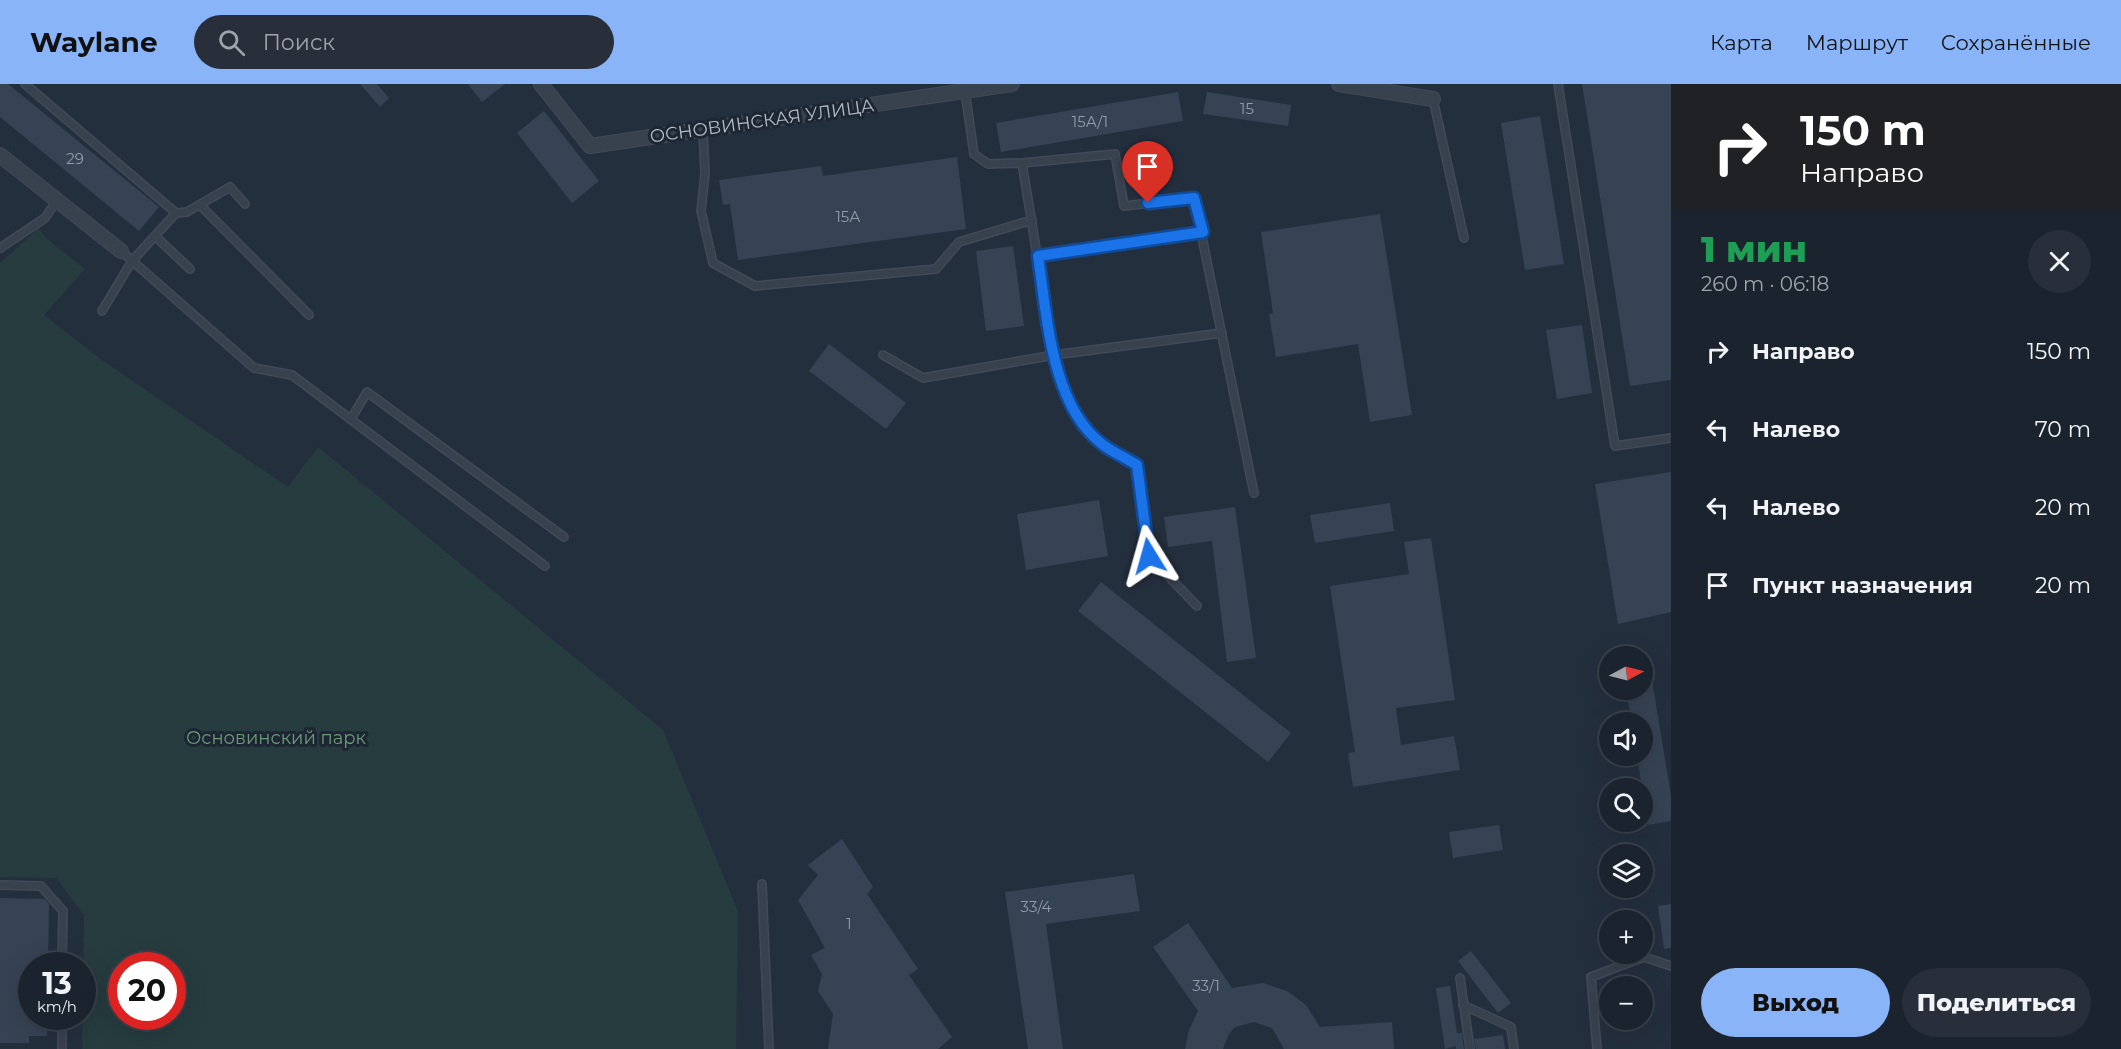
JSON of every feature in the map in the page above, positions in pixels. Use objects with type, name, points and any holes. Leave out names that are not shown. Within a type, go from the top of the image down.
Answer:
[{"type":"street","name":"ОСНОВИНСКАЯ УЛИЦА","points":[[541,84],[590,146],[1012,84]]},
{"type":"street","points":[[1339,84],[1433,99]]},
{"type":"street","points":[[0,155],[127,256]]},
{"type":"lane","points":[[25,84],[176,213]]},
{"type":"lane","points":[[1558,84],[1615,446],[1671,438]]},
{"type":"lane","points":[[965,91],[974,154],[988,164],[1115,154],[1124,206],[1194,198],[1203,232],[1254,493]]},
{"type":"lane","points":[[1433,99],[1464,238]]},
{"type":"lane","points":[[703,130],[705,174],[701,211],[713,263],[755,286],[936,269],[959,242],[1032,220]]},
{"type":"lane","points":[[1022,163],[1054,355],[1069,404],[1100,443],[1137,465],[1149,556],[1197,606]]},
{"type":"lane","points":[[102,312],[127,256],[155,236],[176,213],[187,212],[230,187],[245,204]]},
{"type":"lane","points":[[0,248],[45,218],[57,200]]},
{"type":"lane","points":[[200,205],[309,315]]},
{"type":"lane","points":[[1038,256],[1203,232]]},
{"type":"lane","points":[[155,236],[190,269]]},
{"type":"lane","points":[[127,256],[254,368],[291,375],[545,566]]},
{"type":"lane","points":[[883,355],[923,378],[1054,355],[1222,333]]},
{"type":"lane","points":[[351,419],[367,392],[564,537]]},
{"type":"lane","points":[[0,885],[41,886],[63,911],[62,952]]},
{"type":"lane","points":[[762,885],[769,1049]]},
{"type":"lane","points":[[1597,1049],[1591,977],[1644,957],[1671,966]]},
{"type":"lane","points":[[1460,978],[1470,1049]]},
{"type":"lane","points":[[1463,1005],[1511,1027],[1514,1049]]},
{"type":"lane","points":[[62,1030],[62,1049]]},
{"type":"green space","name":"Основинский парк","points":[[39,228],[46,238],[85,269],[44,315],[102,360],[288,487],[318,447],[663,730],[738,911],[736,1049],[82,1049],[82,1030],[96,1030],[96,952],[83,952],[84,915],[56,878],[0,877],[0,263]]},
{"type":"building","points":[[0,84],[8,84],[159,207],[139,231],[0,117]]},
{"type":"building","points":[[360,84],[377,84],[389,98],[380,107]]},
{"type":"building","points":[[468,84],[505,84],[482,102]]},
{"type":"building","points":[[1582,84],[1671,84],[1671,380],[1630,386]]},
{"type":"building","points":[[1178,92],[1183,121],[1001,152],[996,123]]},
{"type":"building","points":[[1207,92],[1291,105],[1288,126],[1203,114]]},
{"type":"building","points":[[544,111],[599,181],[572,203],[517,133]]},
{"type":"building","points":[[1540,116],[1564,264],[1525,270],[1501,123]]},
{"type":"building","points":[[957,157],[966,229],[738,260],[730,204],[723,205],[719,180],[821,166],[823,176]]},
{"type":"building","points":[[1380,214],[1412,415],[1370,422],[1358,344],[1276,357],[1269,314],[1273,313],[1261,232]]},
{"type":"building","points":[[1013,246],[1024,326],[986,331],[976,251]]},
{"type":"building","points":[[1582,325],[1592,393],[1557,399],[1546,330]]},
{"type":"building","points":[[829,344],[906,403],[886,429],[809,371]]},
{"type":"building","points":[[1671,472],[1671,612],[1618,624],[1595,484]]},
{"type":"building","points":[[1099,500],[1108,556],[1026,570],[1017,514]]},
{"type":"building","points":[[1390,503],[1394,531],[1315,543],[1310,515]]},
{"type":"building","points":[[1235,507],[1256,658],[1227,662],[1212,541],[1168,547],[1164,517]]},
{"type":"building","points":[[1431,538],[1455,700],[1396,708],[1401,745],[1454,736],[1460,770],[1353,787],[1348,753],[1355,752],[1330,586],[1409,574],[1404,542]]},
{"type":"building","points":[[1101,582],[1291,733],[1268,762],[1078,611]]},
{"type":"building","points":[[1653,686],[1671,796],[1671,821],[1653,824],[1653,778],[1641,778],[1639,766],[1653,766],[1653,712],[1630,712],[1628,700],[1653,700]]},
{"type":"building","points":[[1499,825],[1503,850],[1453,858],[1449,832]]},
{"type":"building","points":[[842,839],[873,887],[867,894],[918,969],[909,975],[952,1037],[938,1049],[828,1049],[833,1014],[818,991],[822,974],[811,955],[825,948],[798,900],[818,875],[808,865]]},
{"type":"building","points":[[1134,874],[1140,911],[1046,924],[1063,1049],[1028,1049],[1005,892]]},
{"type":"building","points":[[0,898],[45,899],[49,904],[48,952],[18,952],[18,1030],[47,1030],[47,1036],[29,1036],[29,1043],[0,1043]]},
{"type":"building","points":[[1671,904],[1671,948],[1664,949],[1658,906]]},
{"type":"building","points":[[1188,923],[1232,988],[1263,983],[1287,991],[1306,1005],[1320,1027],[1392,1022],[1394,1049],[1284,1049],[1272,1028],[1254,1022],[1235,1027],[1229,1034],[1223,1049],[1185,1049],[1189,1030],[1198,1011],[1153,947]]},
{"type":"building","points":[[1471,951],[1511,1003],[1498,1013],[1458,961]]},
{"type":"building","points":[[1450,986],[1457,1033],[1462,1033],[1464,1049],[1456,1049],[1456,1046],[1445,1049],[1436,988]]},
{"type":"building","points":[[1503,1035],[1505,1049],[1476,1049],[1474,1039]]},
{"type":"route","points":[[1148,203],[1194,198],[1203,232],[1038,256],[1055,365],[1069,404],[1100,443],[1137,465],[1149,556]]}]
